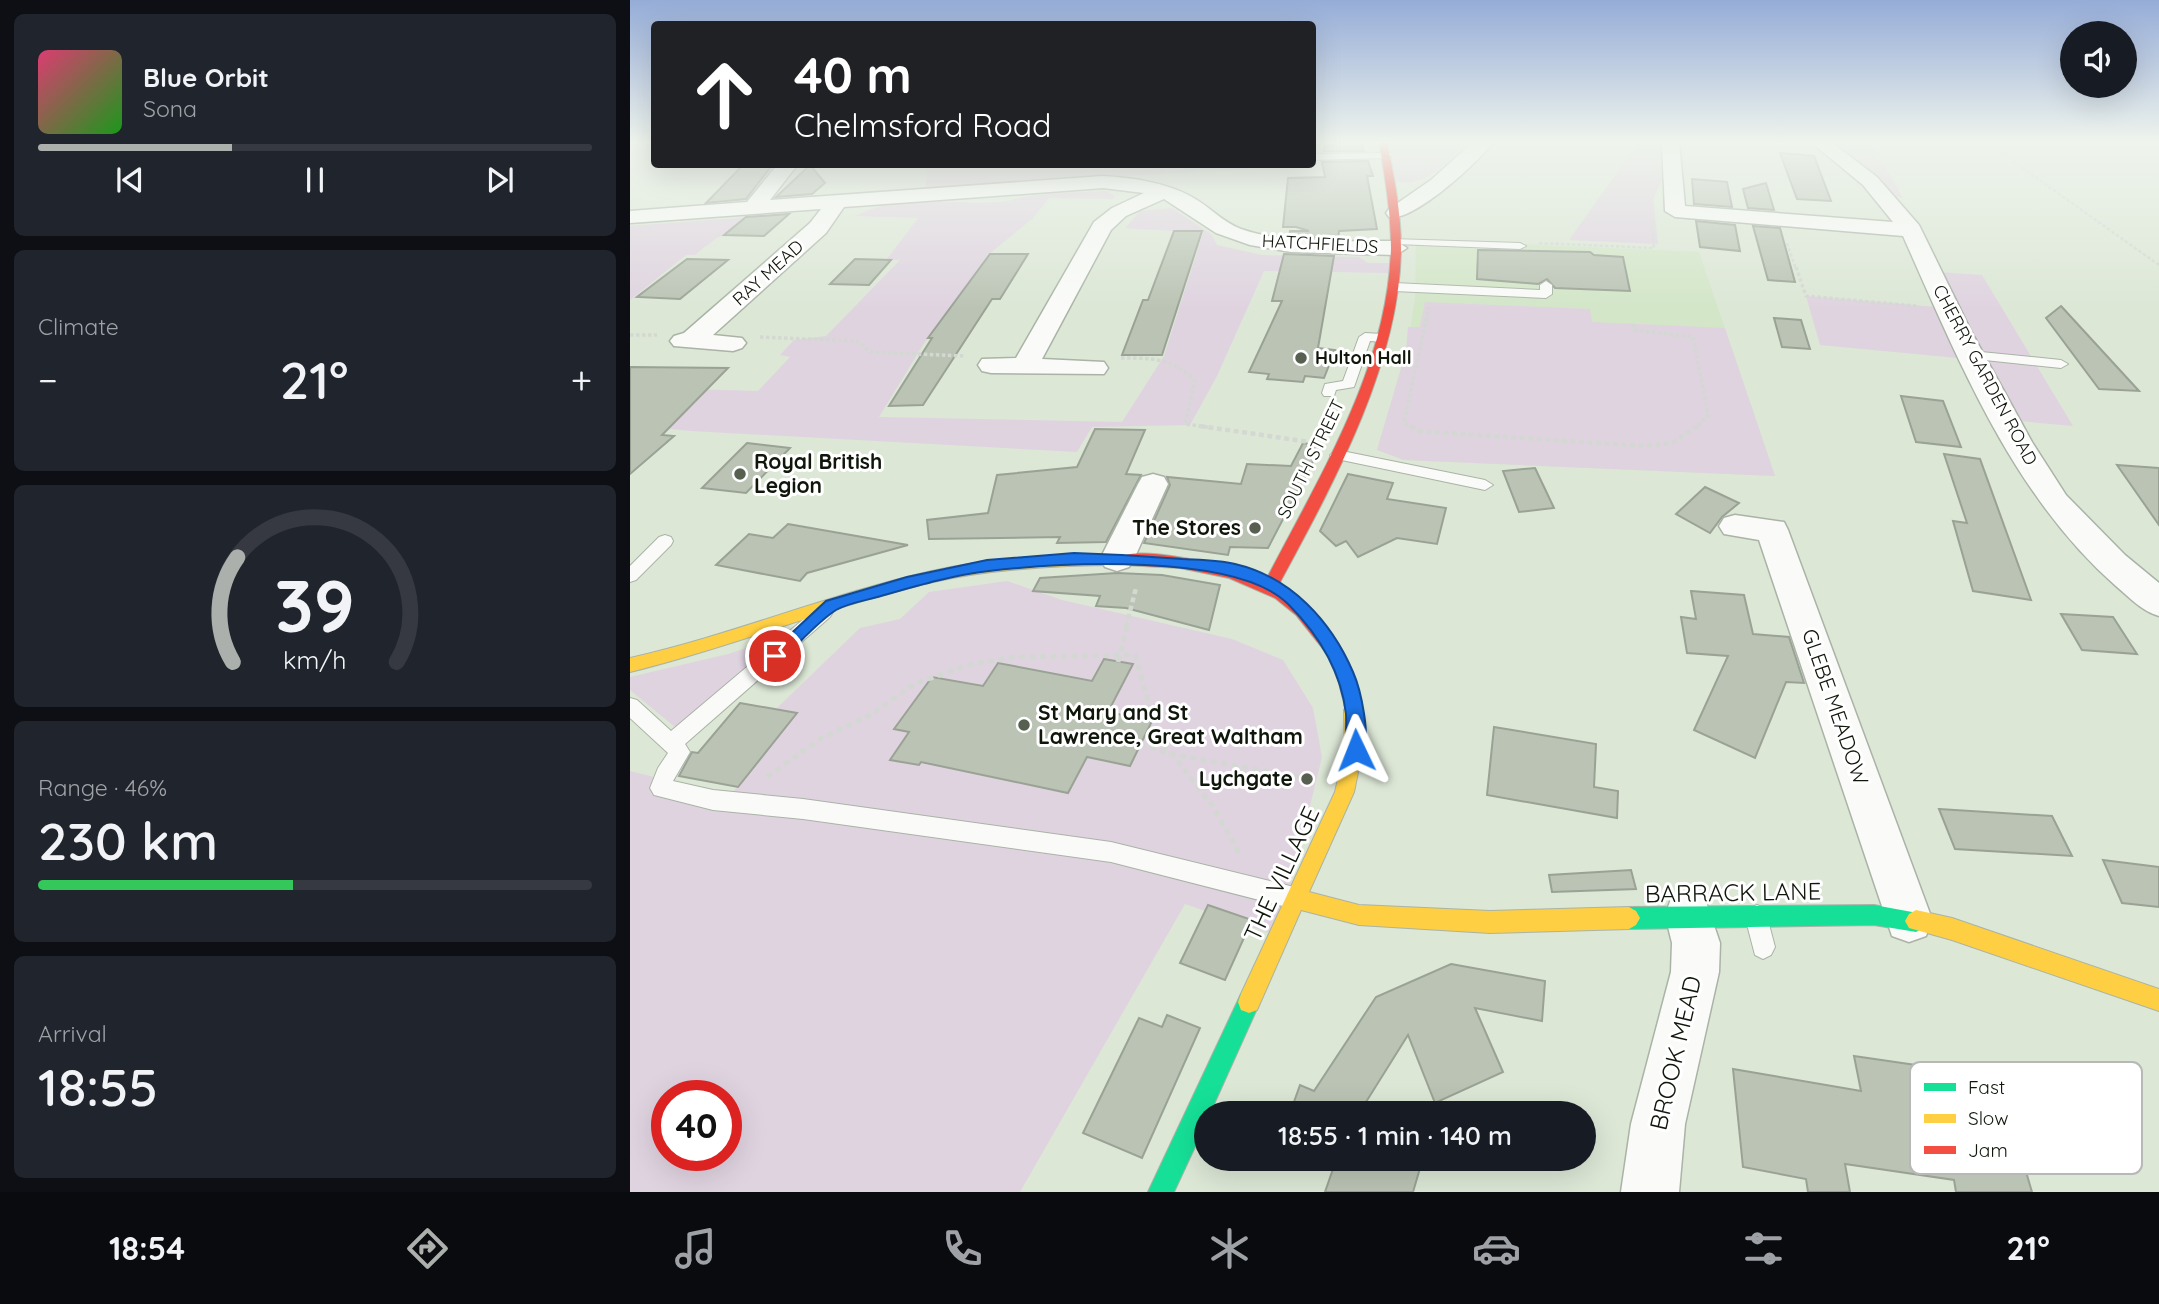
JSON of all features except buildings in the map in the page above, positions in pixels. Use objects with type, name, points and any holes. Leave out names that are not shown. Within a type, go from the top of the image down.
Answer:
[{"type":"street","points":[[753,208],[761,198]]},
{"type":"street","name":"HATCHFIELDS","points":[[630,217],[895,198]]},
{"type":"street","points":[[1025,365],[1102,227],[1119,212],[1150,198]]},
{"type":"street","name":"HATCHFIELDS","points":[[1178,198],[1228,232],[1255,240],[1288,245],[1396,245]]},
{"type":"street","name":"SOUTH STREET","points":[[1272,584],[1337,455],[1368,384],[1394,287],[1396,213],[1393,198]]},
{"type":"street","points":[[1396,213],[1418,198]]},
{"type":"street","points":[[1674,198],[1675,211],[1911,230]]},
{"type":"street","name":"CHERRY GARDEN ROAD","points":[[1884,198],[1911,230],[1971,355],[2017,442],[2054,502],[2113,564],[2159,603]]},
{"type":"street","name":"RAY MEAD","points":[[733,343],[688,340],[818,228],[837,202]]},
{"type":"street","points":[[991,365],[1095,368]]},
{"type":"street","points":[[1130,560],[1153,484]]},
{"type":"street","name":"GLEBE MEADOW","points":[[1735,526],[1772,530],[1909,919]]},
{"type":"street","name":"THE VILLAGE","points":[[630,665],[739,635],[907,583],[987,566],[1130,560],[1233,569],[1272,584],[1292,598],[1322,632],[1337,655],[1348,681],[1355,714],[1356,750],[1347,787],[1287,897],[1161,1192]]},
{"type":"street","name":"BARRACK LANE","points":[[1287,897],[1359,915],[1490,922],[1756,914],[1874,915],[1909,919],[1952,929],[2159,1000]]},
{"type":"street","name":"BROOK MEAD","points":[[1650,1192],[1658,1124],[1695,972],[1696,943],[1688,915]]},
{"type":"lane","points":[[1396,245],[1520,246]]},
{"type":"lane","points":[[1394,287],[1546,294],[1546,285]]},
{"type":"lane","points":[[1349,384],[1365,337],[1382,338]]},
{"type":"lane","points":[[1971,355],[2062,364]]},
{"type":"lane","points":[[1329,393],[1330,387],[1368,384]]},
{"type":"lane","points":[[1337,455],[1485,485]]},
{"type":"lane","points":[[630,576],[666,541]]},
{"type":"lane","points":[[671,744],[831,605]]},
{"type":"lane","points":[[630,706],[680,752],[665,774],[661,788],[736,803],[1111,852],[1287,897]]},
{"type":"lane","points":[[1756,914],[1763,947]]},
{"type":"path","points":[[2067,198],[2159,265]]},
{"type":"path","points":[[1780,220],[1806,296],[1948,309]]},
{"type":"path","points":[[1563,244],[1654,248]]},
{"type":"path","points":[[1432,289],[1404,422],[1418,432],[1642,446],[1677,441],[1695,433],[1708,415],[1693,337],[1634,330],[1633,324]]},
{"type":"path","points":[[1118,662],[1122,655],[1130,560]]},
{"type":"path","points":[[736,803],[820,738],[870,715],[916,683],[972,664],[1015,657],[1135,655],[1159,738],[1212,805],[1247,873],[1287,897]]},
{"type":"path","points":[[1140,744],[1172,754],[1239,764],[1347,787]]},
{"type":"shaded area","points":[[1023,198],[1114,198],[1049,198],[1033,218],[988,255],[923,345],[879,417],[1122,422],[1164,356],[1203,233],[1125,228],[1140,211],[1172,208],[1212,235],[1217,245],[1262,255],[1359,257],[1368,263],[1391,263],[1390,273],[1264,271],[1217,376],[1190,425],[1092,427],[1077,452],[691,431],[630,425],[630,387],[758,391],[790,357],[780,355],[794,340],[826,336],[900,260],[887,259],[918,218],[855,216],[872,209],[908,202],[1007,201]]},
{"type":"shaded area","points":[[1599,198],[1654,198],[1658,244],[1569,240]]},
{"type":"shaded area","points":[[776,215],[791,217],[750,223],[729,231],[695,255],[686,255],[630,300],[630,226]]},
{"type":"shaded area","points":[[1416,239],[1699,252],[1775,476],[1404,460],[1377,450],[1407,351],[1415,298]]},
{"type":"shaded area","points":[[1939,272],[1982,275],[2073,426],[2020,421]]},
{"type":"shaded area","points":[[1806,296],[1937,307],[1968,359],[1820,345]]},
{"type":"shaded area","points":[[1425,302],[1590,309],[1592,322],[1725,328],[1775,476],[1404,460],[1377,450],[1406,351],[1408,327],[1420,327]]},
{"type":"shaded area","points":[[1007,581],[1062,600],[1232,639],[1283,660],[1313,708],[1322,757],[1278,936],[1185,904],[1020,1192],[630,1192],[630,771],[730,796],[796,713],[776,709],[860,628],[900,619],[929,592]]},
{"type":"shaded area","points":[[798,631],[675,727],[630,690],[630,677],[728,654]]},
{"type":"traffic: fast","points":[[1629,918],[1874,915],[1916,921]]},
{"type":"traffic: fast","points":[[1161,1192],[1249,1002]]},
{"type":"traffic: slow","points":[[630,665],[700,647],[933,576],[1015,564],[1124,560]]},
{"type":"traffic: slow","points":[[1249,1002],[1344,792],[1354,748],[1353,710]]},
{"type":"traffic: slow","points":[[1297,899],[1359,915],[1490,922],[1629,918]]},
{"type":"traffic: slow","points":[[1916,921],[1952,929],[2159,1000]]},
{"type":"traffic: jam","points":[[1272,584],[1349,429],[1379,347],[1389,306],[1395,263],[1392,198]]},
{"type":"traffic: jam","points":[[1124,560],[1206,567],[1257,582],[1280,594],[1302,611],[1333,650],[1343,669],[1353,710]]},
{"type":"place","name":"Hulton Hall","points":[[1301,358]]},
{"type":"place","name":"Royal British Legion","points":[[740,474]]},
{"type":"place","name":"The Stores","points":[[1255,528]]},
{"type":"place","name":"St Mary and St Lawrence, Great Waltham","points":[[1024,725]]},
{"type":"place","name":"Lychgate","points":[[1307,779]]},
{"type":"route","points":[[775,656],[831,605],[907,583],[987,566],[1074,559],[1125,559],[1233,569],[1272,584],[1292,598],[1322,632],[1337,655],[1348,681],[1355,714],[1356,750]]}]
